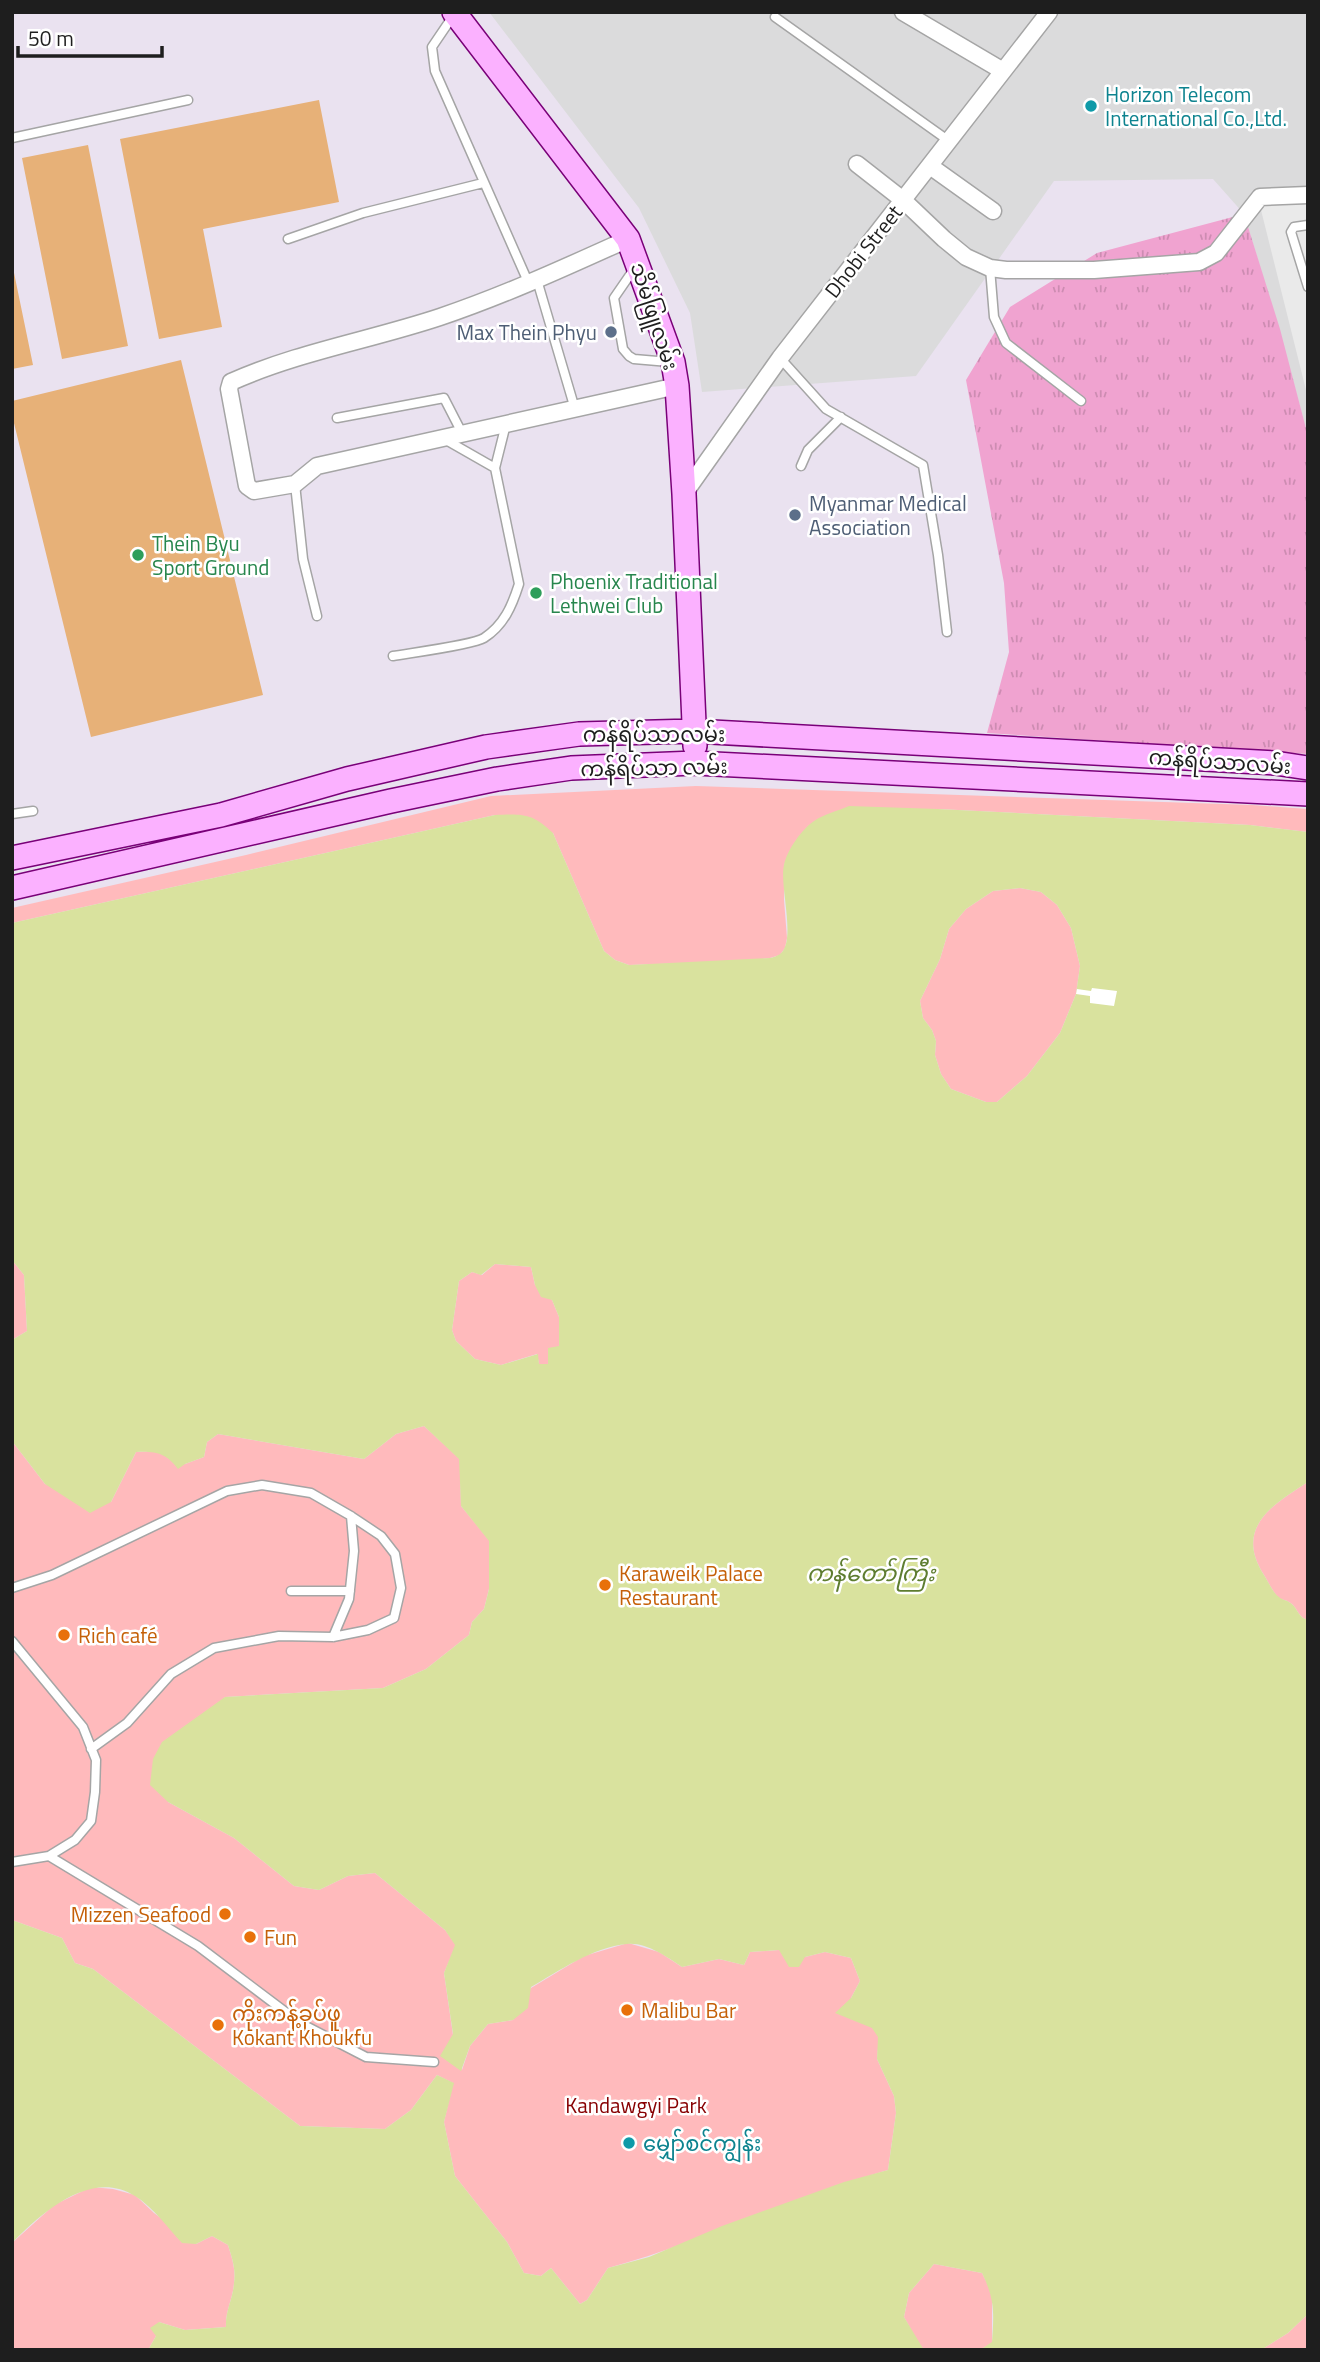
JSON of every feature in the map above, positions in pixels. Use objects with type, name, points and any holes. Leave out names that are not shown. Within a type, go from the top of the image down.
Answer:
[{"type":"main road","name":"သိမ်ဖြူလမ်း","points":[[454,13],[628,239],[673,362],[684,494],[695,764]]},
{"type":"main road","name":"ကန်ရိပ်သာလမ်း","points":[[12,858],[220,815],[347,779],[486,747],[579,734],[694,732],[1275,763],[1308,768]]},
{"type":"main road","name":"ကန်ရိပ်သာ လမ်း","points":[[12,888],[391,801],[497,779],[571,768],[695,764],[1308,794]]},
{"type":"street","points":[[903,12],[1003,71]]},
{"type":"street","name":"Dhobi Street","points":[[684,494],[780,358],[1049,12]]},
{"type":"street","points":[[857,164],[903,200],[966,257],[990,268],[1029,271],[1094,270],[1199,262],[1216,253],[1260,197],[1308,195]]},
{"type":"street","points":[[930,166],[993,211]]},
{"type":"street","points":[[628,239],[533,282],[439,317],[265,366],[231,382],[229,389],[247,486],[254,491],[295,484],[317,466],[677,386]]},
{"type":"lane","points":[[454,13],[432,47],[435,71],[483,183],[533,282],[575,409]]},
{"type":"lane","points":[[775,17],[949,141]]},
{"type":"lane","points":[[12,138],[188,100]]},
{"type":"lane","points":[[288,239],[363,213],[483,183]]},
{"type":"lane","points":[[1308,225],[1294,227],[1291,232],[1308,287]]},
{"type":"lane","points":[[638,264],[614,298],[623,349],[634,359],[673,362]]},
{"type":"lane","points":[[990,268],[994,317],[1006,343],[1081,401]]},
{"type":"lane","points":[[780,358],[826,409],[923,465],[947,632]]},
{"type":"lane","points":[[337,418],[444,398],[462,434]]},
{"type":"lane","points":[[801,466],[807,450],[841,417]]},
{"type":"lane","points":[[393,656],[482,640],[503,622],[508,612],[519,584],[495,468],[506,424]]},
{"type":"lane","points":[[443,438],[495,468]]},
{"type":"lane","points":[[295,484],[303,559],[317,616]]},
{"type":"lane","points":[[12,814],[33,811]]},
{"type":"lane","points":[[12,1588],[52,1575],[227,1491],[262,1485],[311,1493],[381,1536],[395,1553],[401,1588],[394,1618],[368,1630],[333,1637],[279,1636],[214,1648],[171,1674],[127,1723],[92,1749]]},
{"type":"lane","points":[[333,1637],[349,1600],[354,1551],[351,1516]]},
{"type":"lane","points":[[291,1591],[350,1591]]},
{"type":"lane","points":[[12,1641],[83,1727],[96,1760],[91,1821],[75,1840],[49,1856],[12,1862]]},
{"type":"lane","points":[[49,1856],[198,1946],[300,2023],[366,2057],[435,2062]]},
{"type":"shaded area","points":[[489,12],[1308,12],[1308,436],[1244,214],[1213,179],[1054,181],[916,376],[702,392],[690,313],[639,208]]},
{"type":"shaded area","points":[[319,100],[339,202],[203,229],[222,327],[159,339],[120,139]]},
{"type":"shaded area","points":[[88,145],[128,346],[62,359],[22,158]]},
{"type":"shaded area","points":[[1308,204],[1308,398],[1260,206]]},
{"type":"shaded area","points":[[12,263],[33,365],[12,369]]},
{"type":"shaded area","name":"Thein Byu Sport Ground","points":[[181,360],[263,695],[91,737],[12,415],[12,401]]},
{"type":"green space","points":[[1244,214],[1280,329],[1308,436],[1308,754],[987,733],[1009,652],[1004,583],[966,380],[1010,307],[1097,253]]},
{"type":"green space","points":[[696,786],[1308,809],[1308,832],[1250,825],[938,809],[784,864],[787,938],[785,948],[780,955],[746,961],[629,965],[615,960],[604,951],[553,833],[495,815],[12,923],[12,908],[491,796]]},
{"type":"green space","points":[[1020,888],[1041,892],[1057,905],[1071,928],[1080,966],[1076,994],[1060,1033],[1027,1076],[997,1102],[986,1102],[951,1089],[941,1074],[935,1055],[936,1041],[923,1018],[920,1001],[940,959],[949,929],[966,909],[993,891]]},
{"type":"green space","points":[[12,1260],[24,1275],[27,1331],[12,1340]]},
{"type":"green space","points":[[495,1264],[531,1267],[535,1285],[552,1300],[559,1317],[559,1346],[548,1364],[539,1364],[537,1354],[501,1365],[475,1359],[456,1341],[452,1330],[459,1281],[472,1272],[482,1275]]},
{"type":"green space","name":"Kandawgyi Park","points":[[424,1426],[460,1459],[461,1506],[489,1540],[489,1589],[484,1609],[472,1622],[469,1635],[426,1669],[383,1688],[225,1697],[168,1802],[234,1838],[294,1886],[319,1890],[348,1876],[375,1873],[445,1930],[456,1945],[444,1973],[453,2035],[462,2070],[470,2046],[488,2024],[513,2020],[531,1988],[584,1956],[628,1943],[659,1952],[682,1967],[719,1959],[744,1965],[750,1952],[779,1950],[805,1957],[825,1952],[851,1958],[860,1981],[851,1998],[879,2037],[877,2059],[894,2096],[896,2113],[888,2170],[818,2193],[678,2246],[608,2268],[587,2300],[580,2304],[551,2268],[541,2276],[524,2273],[507,2242],[455,2176],[444,2122],[453,2083],[437,2075],[411,2110],[385,2129],[300,2126],[93,1969],[75,1963],[62,1938],[12,1920],[12,1441],[45,1484],[111,1502],[136,1452],[156,1451],[185,1464],[204,1457],[207,1442],[218,1434],[364,1459],[396,1434]]},
{"type":"green space","points":[[1308,1482],[1308,1620],[1302,1617],[1292,1604],[1275,1593],[1256,1558],[1253,1544],[1255,1531],[1270,1509]]},
{"type":"green space","points":[[91,2187],[135,2195],[154,2213],[196,2244],[212,2236],[228,2245],[234,2278],[226,2327],[185,2330],[159,2322],[156,2336],[148,2350],[12,2350],[12,2243],[54,2205]]},
{"type":"green space","points":[[934,2264],[982,2273],[992,2293],[992,2343],[980,2350],[924,2350],[921,2347],[904,2317],[909,2293]]},
{"type":"green space","points":[[1308,2314],[1308,2350],[1261,2350],[1288,2333]]},
{"type":"water","name":"ကန်တော်ကြီး","points":[[849,806],[1250,825],[1308,832],[1308,1482],[1270,1509],[1255,1531],[1253,1544],[1256,1558],[1275,1593],[1292,1604],[1302,1617],[1308,1620],[1308,2314],[1288,2333],[1261,2350],[980,2350],[992,2342],[993,2323],[993,2307],[982,2273],[934,2264],[909,2293],[904,2317],[924,2350],[148,2350],[156,2336],[150,2328],[159,2322],[185,2330],[226,2327],[234,2278],[228,2245],[212,2236],[196,2244],[182,2243],[154,2212],[135,2196],[118,2189],[101,2187],[84,2191],[52,2208],[12,2243],[12,1920],[62,1938],[75,1963],[93,1969],[300,2126],[385,2129],[411,2110],[437,2075],[454,2083],[444,2122],[455,2176],[507,2242],[524,2273],[541,2276],[551,2268],[580,2304],[587,2300],[608,2268],[649,2257],[722,2226],[844,2182],[888,2170],[896,2113],[894,2096],[877,2059],[878,2037],[872,2028],[835,2013],[851,1998],[860,1981],[851,1958],[825,1952],[805,1957],[799,1967],[789,1967],[779,1950],[750,1952],[744,1965],[719,1959],[682,1967],[642,1945],[614,1946],[577,1961],[531,1987],[528,2008],[513,2020],[488,2024],[470,2046],[461,2071],[440,2056],[453,2034],[444,1973],[455,1945],[445,1930],[375,1873],[348,1876],[319,1890],[294,1886],[234,1838],[168,1802],[150,1785],[153,1759],[162,1742],[225,1697],[383,1688],[426,1669],[469,1635],[472,1622],[484,1609],[489,1589],[489,1541],[461,1506],[459,1459],[424,1426],[396,1434],[364,1459],[218,1434],[207,1442],[204,1457],[178,1469],[160,1454],[136,1452],[111,1502],[90,1513],[45,1484],[12,1441],[12,1340],[27,1331],[24,1275],[12,1260],[12,923],[495,815],[513,815],[533,818],[553,833],[604,951],[615,960],[629,965],[771,958],[780,954],[787,938],[783,874],[788,853],[809,825],[822,816]],"holes":[[[1020,888],[1041,892],[1057,905],[1071,928],[1080,966],[1076,994],[1060,1033],[1027,1076],[997,1102],[986,1102],[951,1089],[941,1074],[935,1055],[936,1041],[923,1018],[920,1001],[940,959],[949,929],[966,909],[993,891]],[[495,1264],[531,1267],[541,1297],[552,1300],[559,1317],[559,1346],[548,1348],[548,1364],[539,1364],[538,1354],[501,1365],[475,1359],[456,1341],[452,1330],[459,1281],[472,1272],[481,1275]]]},
{"type":"pier","points":[[1092,988],[1117,991],[1114,1006],[1090,1003],[1090,996],[1076,994],[1077,989],[1091,991]]},
{"type":"place","name":"Horizon Telecom International Co.,Ltd.","points":[[1091,106]]},
{"type":"place","name":"Max Thein Phyu","points":[[611,332]]},
{"type":"place","name":"Myanmar Medical Association","points":[[795,515]]},
{"type":"place","name":"Thein Byu Sport Ground","points":[[138,555]]},
{"type":"place","name":"Phoenix Traditional Lethwei Club","points":[[536,593]]},
{"type":"place","name":"Karaweik Palace Restaurant","points":[[605,1585]]},
{"type":"place","name":"Rich café","points":[[64,1635]]},
{"type":"place","name":"Mizzen Seafood","points":[[225,1914]]},
{"type":"place","name":"Fun","points":[[250,1937]]},
{"type":"place","name":"Malibu Bar","points":[[627,2010]]},
{"type":"place","name":"ကိုးကန့်ခုပ်ဖူ Kokant Khoukfu","points":[[218,2025]]},
{"type":"place","name":"မျှော်စင်ကျွန်း","points":[[629,2143]]}]
